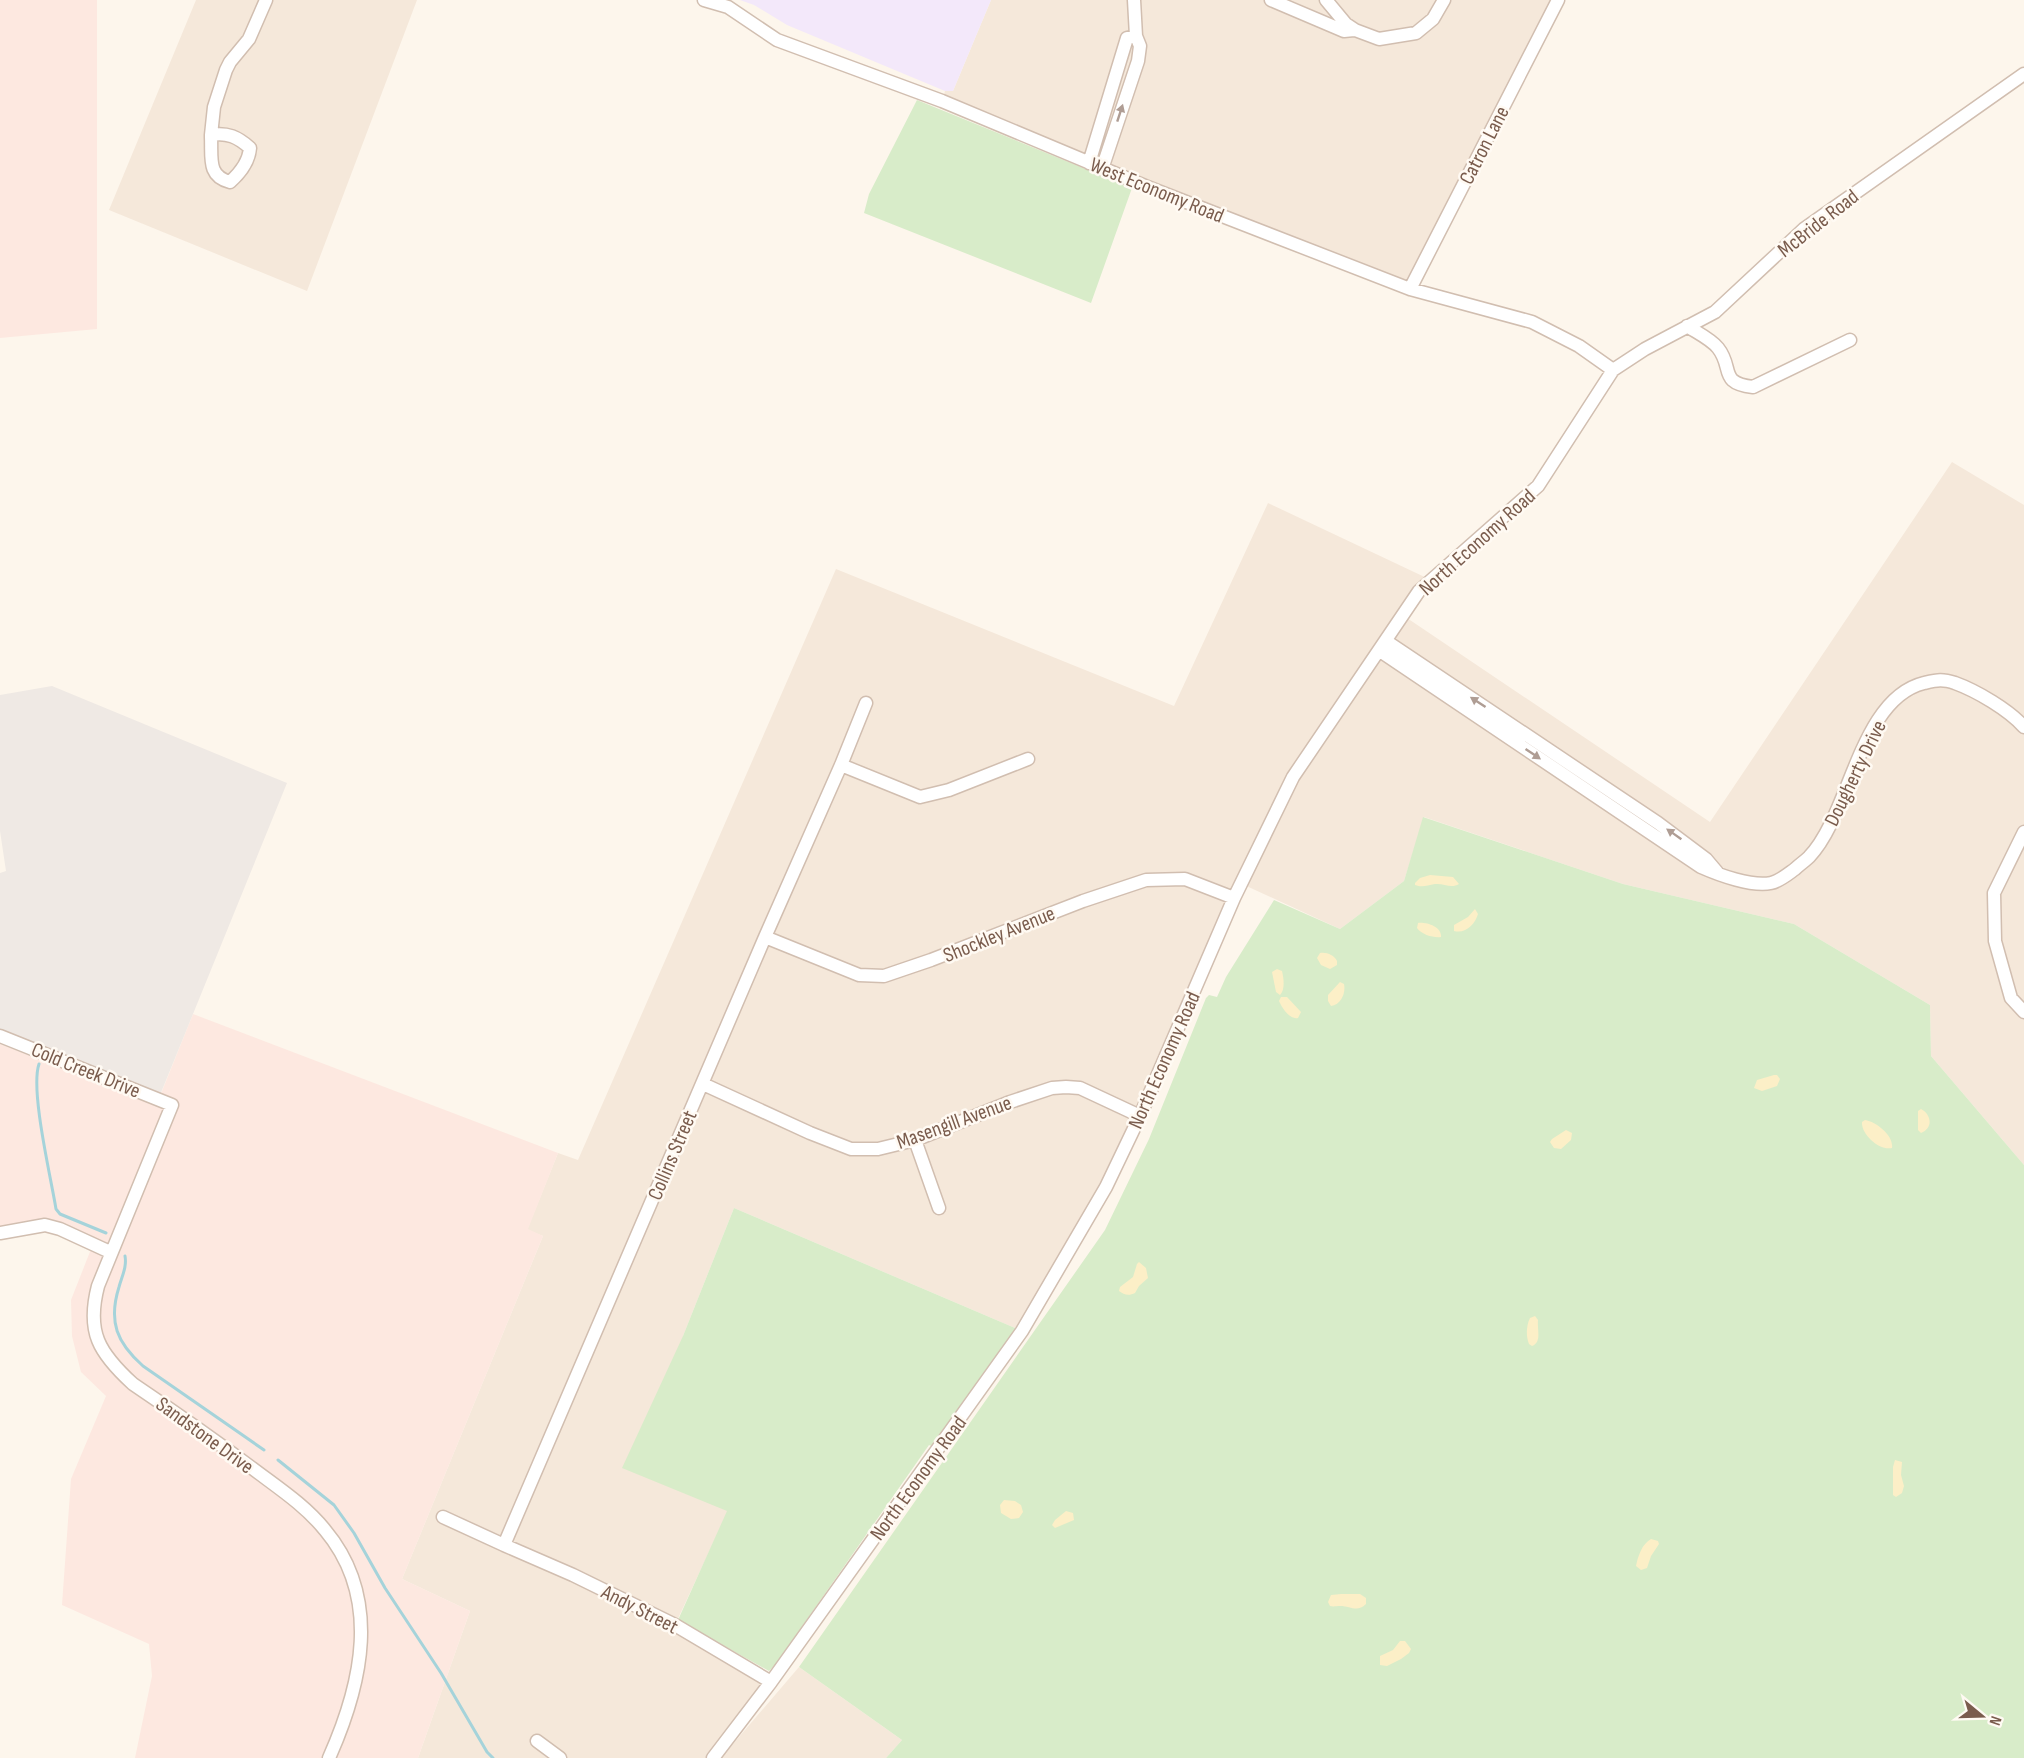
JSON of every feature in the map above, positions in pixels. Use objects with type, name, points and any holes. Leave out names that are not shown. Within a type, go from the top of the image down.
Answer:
[{"type":"street","points":[[211,135],[214,107],[226,70],[249,39],[266,0]]},
{"type":"street","name":"West Economy Road","points":[[704,0],[728,7],[777,40],[942,101],[1102,169],[1410,289],[1532,322],[1579,346],[1613,370]]},
{"type":"street","points":[[1102,169],[1138,61],[1140,46],[1136,36],[1134,0]]},
{"type":"street","points":[[1271,0],[1344,31],[1355,30]]},
{"type":"street","points":[[1326,0],[1346,24],[1379,39],[1416,33],[1433,19],[1444,0]]},
{"type":"street","name":"Catron Lane","points":[[1410,289],[1558,0]]},
{"type":"street","points":[[1089,163],[1127,38],[1136,36]]},
{"type":"street","name":"McBride Road","points":[[1613,370],[1644,349],[1715,312],[1804,229],[2024,74]]},
{"type":"street","points":[[1687,326],[1718,347],[1732,379],[1738,385],[1753,387],[1850,340]]},
{"type":"street","name":"North Economy Road","points":[[713,1758],[771,1682],[1022,1331],[1106,1187],[1140,1116],[1234,898],[1293,777],[1419,591],[1538,486],[1613,370]]},
{"type":"street","name":"Dougherty Drive","points":[[1383,646],[1511,723],[1684,841],[1706,858],[1718,873]]},
{"type":"street","name":"Dougherty Drive","points":[[1383,646],[1504,734],[1701,867],[1746,883],[1771,883],[1785,876],[1809,857],[1827,831],[1868,736],[1892,702],[1911,686],[1942,679],[1968,687],[2016,718],[2024,727]]},
{"type":"street","name":"Collins Street","points":[[504,1545],[866,703]]},
{"type":"street","points":[[1504,734],[1511,723]]},
{"type":"street","points":[[841,765],[920,797],[949,790],[1028,759]]},
{"type":"street","points":[[2024,832],[1994,893],[1995,941],[2011,998],[2024,1012]]},
{"type":"street","name":"Shockley Avenue","points":[[765,937],[859,975],[884,976],[932,960],[1083,901],[1146,880],[1185,879],[1234,898]]},
{"type":"street","name":"Cold Creek Drive","points":[[0,1036],[172,1105]]},
{"type":"street","name":"Masengill Avenue","points":[[703,1084],[810,1133],[851,1149],[878,1149],[915,1140],[943,1127],[1052,1088],[1066,1086],[1080,1088],[1140,1116]]},
{"type":"street","name":"Sandstone Drive","points":[[172,1105],[98,1286],[93,1310],[98,1340],[105,1357],[132,1384],[222,1446],[305,1510],[330,1536],[339,1550],[354,1581],[361,1615],[362,1646],[356,1682],[329,1758]]},
{"type":"street","points":[[915,1140],[939,1208]]},
{"type":"street","points":[[0,1233],[45,1226],[60,1229],[110,1252]]},
{"type":"street","points":[[443,1517],[504,1545]]},
{"type":"street","name":"Andy Street","points":[[504,1545],[573,1575],[675,1625],[771,1682]]},
{"type":"street","points":[[537,1741],[560,1758]]},
{"type":"shaded area","points":[[0,0],[97,0],[97,329],[0,338]]},
{"type":"shaded area","points":[[196,0],[417,0],[307,291],[109,210]]},
{"type":"shaded area","points":[[740,0],[991,0],[953,91],[945,91],[787,25],[754,5]]},
{"type":"shaded area","points":[[991,0],[1558,0],[1410,289],[942,101],[945,91],[953,91]]},
{"type":"shaded area","points":[[1952,462],[2024,505],[2024,1165],[1931,1056],[1930,1005],[1794,924],[1623,884],[1424,817],[1404,881],[1340,929],[1242,884],[1140,1116],[1022,1331],[734,1208],[683,1336],[728,1511],[675,1625],[771,1682],[713,1758],[418,1758],[470,1611],[402,1579],[543,1236],[527,1230],[558,1153],[578,1160],[836,569],[1174,706],[1268,503],[1431,580],[1404,616],[1710,822]]},
{"type":"shaded area","points":[[52,686],[287,783],[158,1100],[0,1035],[0,873],[6,871],[0,831],[0,695]]},
{"type":"shaded area","points":[[193,1014],[558,1153],[528,1229],[543,1236],[402,1579],[470,1611],[418,1758],[135,1758],[152,1676],[149,1644],[62,1605],[71,1479],[106,1396],[81,1372],[72,1336],[71,1300],[93,1244],[60,1229],[0,1233],[0,1044],[156,1106]]},
{"type":"shaded area","points":[[799,1667],[902,1740],[886,1758],[721,1758]]},
{"type":"green space","points":[[917,100],[1132,188],[1091,303],[864,213],[869,194]]},
{"type":"green space","points":[[1423,817],[1623,884],[1794,924],[1930,1005],[1931,1056],[2024,1165],[2024,1758],[886,1758],[902,1740],[799,1667],[1105,1230],[1149,1139],[1206,998],[1209,995],[1217,997],[1226,977],[1274,900],[1340,929],[1404,881]]},
{"type":"green space","points":[[734,1208],[1022,1331],[938,1449],[929,1445],[769,1671],[678,1620],[727,1511],[622,1468],[683,1336]]},
{"type":"sand","points":[[1430,875],[1453,877],[1459,884],[1453,886],[1415,885],[1420,878]]},
{"type":"sand","points":[[1475,909],[1478,914],[1472,925],[1466,930],[1454,931],[1454,925],[1468,917]]},
{"type":"sand","points":[[1418,923],[1433,926],[1439,930],[1441,937],[1422,933],[1417,928]]},
{"type":"sand","points":[[1320,953],[1332,956],[1337,961],[1337,965],[1330,969],[1321,965],[1317,958]]},
{"type":"sand","points":[[1277,969],[1282,971],[1283,977],[1280,995],[1276,992],[1272,972]]},
{"type":"sand","points":[[1340,982],[1344,984],[1343,995],[1338,1003],[1331,1006],[1328,995]]},
{"type":"sand","points":[[1281,997],[1287,997],[1301,1012],[1298,1018],[1292,1017],[1284,1010],[1279,1001]]},
{"type":"sand","points":[[1774,1075],[1780,1079],[1777,1086],[1762,1091],[1754,1088],[1757,1080]]},
{"type":"sand","points":[[1921,1109],[1930,1121],[1928,1128],[1921,1133],[1918,1130],[1918,1111]]},
{"type":"sand","points":[[1865,1120],[1888,1134],[1892,1148],[1882,1147],[1872,1141],[1862,1127],[1862,1122]]},
{"type":"sand","points":[[1566,1130],[1572,1133],[1571,1140],[1561,1149],[1554,1148],[1550,1142],[1552,1139]]},
{"type":"sand","points":[[1139,1262],[1146,1268],[1148,1278],[1135,1293],[1129,1295],[1119,1291],[1120,1287],[1133,1277]]},
{"type":"sand","points":[[1535,1316],[1538,1320],[1538,1335],[1537,1342],[1532,1346],[1528,1341],[1527,1328],[1530,1318]]},
{"type":"sand","points":[[1895,1460],[1902,1462],[1901,1475],[1904,1486],[1902,1493],[1896,1497],[1893,1495]]},
{"type":"sand","points":[[1004,1500],[1015,1501],[1021,1505],[1023,1512],[1019,1518],[1011,1519],[1001,1513],[1000,1505]]},
{"type":"sand","points":[[1066,1511],[1073,1513],[1074,1520],[1055,1528],[1052,1525],[1055,1520]]},
{"type":"sand","points":[[1651,1539],[1658,1541],[1659,1544],[1647,1568],[1641,1570],[1636,1566],[1638,1558],[1643,1547]]},
{"type":"sand","points":[[1360,1594],[1366,1598],[1366,1604],[1357,1609],[1330,1606],[1328,1602],[1331,1595]]},
{"type":"sand","points":[[1400,1641],[1405,1641],[1411,1649],[1409,1653],[1387,1666],[1380,1665],[1380,1656],[1393,1650]]},
{"type":"waterway","points":[[39,1064],[37,1076],[39,1113],[56,1209],[60,1214],[106,1233]]},
{"type":"waterway","points":[[125,1256],[125,1268],[114,1311],[117,1331],[127,1349],[143,1366],[264,1450]]},
{"type":"waterway","points":[[278,1460],[334,1505],[354,1533],[385,1588],[441,1673],[487,1752],[493,1758]]}]
